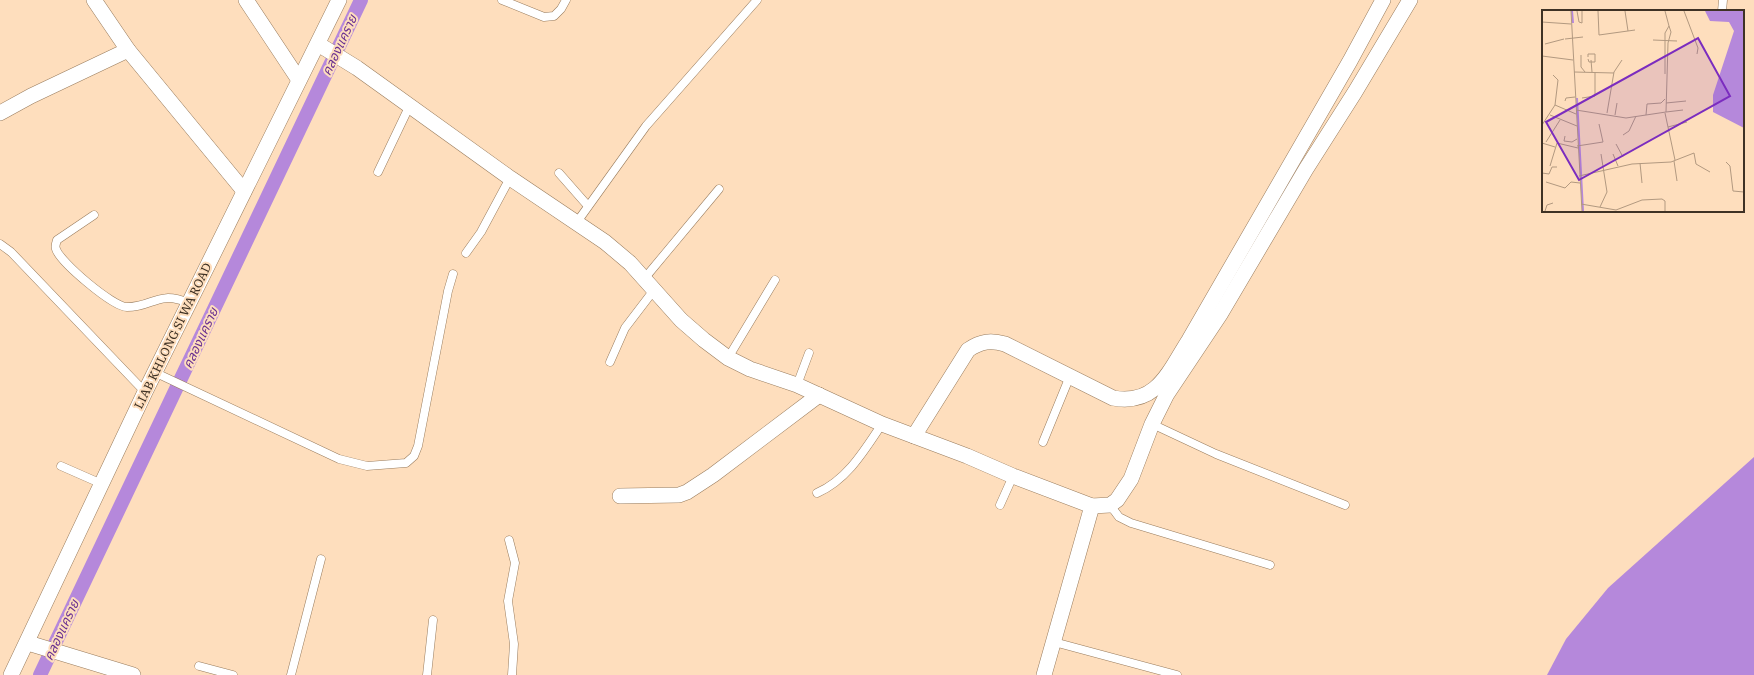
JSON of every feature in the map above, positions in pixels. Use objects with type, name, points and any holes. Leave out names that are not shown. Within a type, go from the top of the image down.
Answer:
[{"type":"street","points":[[94,0],[128,50],[244,191]]},
{"type":"street","points":[[246,0],[299,80]]},
{"type":"street","name":"LIAB KHLONG SI WA ROAD","points":[[11,675],[32,644],[102,484],[145,392],[160,375],[189,303],[299,80],[324,48],[339,0]]},
{"type":"street","points":[[914,436],[968,350],[978,343],[994,341],[1006,344],[1113,398],[1125,400],[1140,398],[1154,391],[1189,340],[1350,61],[1383,0]]},
{"type":"street","points":[[324,48],[357,68],[510,178],[577,222],[630,263],[682,320],[704,340],[728,358],[750,369],[797,385],[882,424],[1092,506],[1110,505],[1117,500],[1131,479],[1152,424],[1167,394],[1221,313],[1306,169],[1356,92],[1410,0]]},
{"type":"street","points":[[0,113],[31,96],[128,50]]},
{"type":"street","points":[[620,496],[679,495],[687,492],[713,475],[819,395]]},
{"type":"street","points":[[1044,675],[1092,506]]},
{"type":"street","points":[[32,644],[133,675]]},
{"type":"lane","points":[[502,0],[544,17],[554,16],[561,9],[566,0]]},
{"type":"lane","points":[[577,222],[646,126],[757,0]]},
{"type":"lane","points":[[1722,10],[1723,0]]},
{"type":"lane","points":[[378,172],[410,107]]},
{"type":"lane","points":[[559,173],[588,206]]},
{"type":"lane","points":[[466,253],[490,216],[510,178]]},
{"type":"lane","points":[[610,362],[649,285],[719,189]]},
{"type":"lane","points":[[94,215],[56,240],[56,249],[65,262],[107,298],[125,307],[140,306],[159,298],[168,297],[176,298],[189,303]]},
{"type":"lane","points":[[0,244],[11,252],[145,392]]},
{"type":"lane","points":[[160,375],[339,459],[367,466],[406,463],[414,456],[418,446],[448,291],[453,274]]},
{"type":"lane","points":[[728,358],[775,280]]},
{"type":"lane","points":[[797,385],[809,353]]},
{"type":"lane","points":[[1043,442],[1070,376]]},
{"type":"lane","points":[[817,493],[830,487],[847,472],[862,455],[882,424]]},
{"type":"lane","points":[[1152,424],[1216,454],[1345,505]]},
{"type":"lane","points":[[61,466],[102,484]]},
{"type":"lane","points":[[1000,505],[1013,476]]},
{"type":"lane","points":[[1110,505],[1120,516],[1131,523],[1270,565]]},
{"type":"lane","points":[[509,540],[515,562],[508,601],[514,644],[512,675]]},
{"type":"lane","points":[[291,675],[321,558]]},
{"type":"lane","points":[[427,675],[433,620]]},
{"type":"lane","points":[[1054,642],[1177,675]]},
{"type":"lane","points":[[199,666],[233,675]]},
{"type":"shaded area","points":[[1754,457],[1754,675],[1547,675],[1566,639],[1608,588]]},
{"type":"waterway","name":"คลองเเคราย","points":[[40,675],[361,0]]}]
